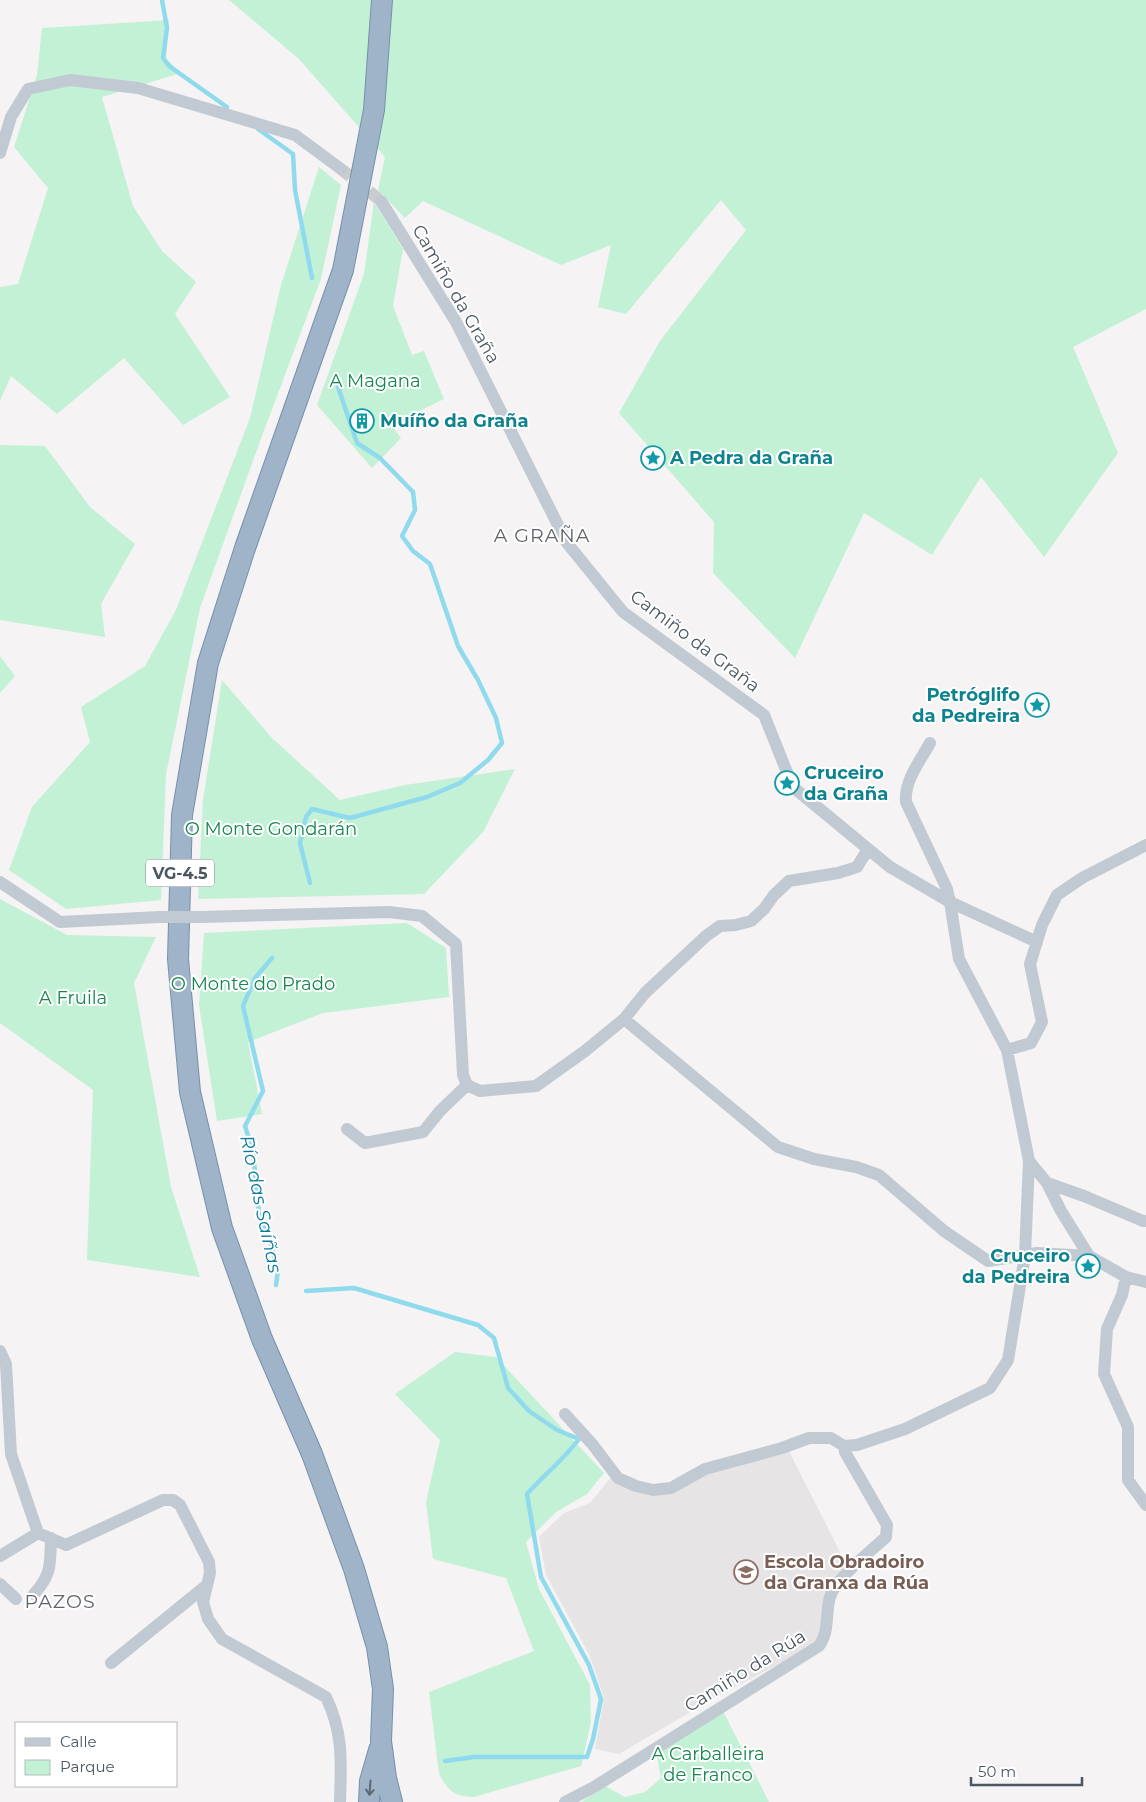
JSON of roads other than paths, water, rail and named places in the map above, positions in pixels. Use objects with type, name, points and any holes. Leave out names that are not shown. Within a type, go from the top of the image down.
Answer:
[{"type":"highway","name":"VG-4.5","points":[[382,0],[374,110],[343,270],[245,548],[208,664],[182,816],[178,959],[190,1092],[222,1228],[262,1340],[312,1454],[354,1569],[377,1647],[383,1689],[382,1740]]},
{"type":"highway","points":[[369,1802],[370,1781],[382,1740]]},
{"type":"highway","points":[[382,1740],[386,1778],[392,1802]]},
{"type":"street","points":[[0,153],[11,117],[28,89],[70,80],[138,88],[295,135],[341,169]]},
{"type":"street","name":"Camiño da Graña","points":[[381,201],[456,322],[567,544],[623,612],[764,715],[793,788],[890,867],[950,902],[1037,942]]},
{"type":"street","points":[[565,1414],[593,1445],[618,1478],[636,1486],[653,1490],[671,1488],[705,1469],[782,1448],[809,1438],[831,1438],[844,1446],[857,1445],[905,1429],[990,1388],[1008,1360],[1025,1255],[1029,1161],[1007,1050],[959,959],[947,889],[906,802],[905,793],[911,778],[930,743]]},
{"type":"street","points":[[1007,1050],[1030,1043],[1042,1022],[1030,964],[1042,925],[1057,895],[1082,878],[1146,844]]},
{"type":"street","points":[[0,882],[60,922],[160,917],[389,912],[422,916],[456,944],[463,1075],[467,1085],[480,1091],[536,1086],[624,1019],[645,993],[706,936],[720,926],[736,925],[751,920],[764,909],[788,880],[838,873],[857,867],[868,849]]},
{"type":"street","points":[[624,1019],[778,1147],[814,1159],[856,1167],[879,1175],[944,1231],[988,1261],[1025,1255],[1089,1256],[1126,1277],[1146,1282]]},
{"type":"street","points":[[347,1129],[365,1143],[423,1132],[440,1111],[467,1085]]},
{"type":"street","points":[[1029,1161],[1047,1183],[1061,1211],[1089,1256]]},
{"type":"street","points":[[1047,1183],[1146,1221]]},
{"type":"street","points":[[1126,1277],[1122,1295],[1107,1328],[1104,1374],[1128,1427],[1128,1480],[1146,1505]]},
{"type":"street","points":[[0,1351],[6,1364],[11,1454],[38,1533]]},
{"type":"street","name":"Camiño da Rúa","points":[[565,1802],[594,1787],[819,1646],[823,1641],[827,1627],[830,1596],[838,1583],[886,1537],[888,1531],[887,1525],[845,1452],[844,1446]]},
{"type":"street","points":[[38,1533],[66,1545],[163,1500],[172,1500],[180,1505],[209,1562],[210,1573],[203,1602],[208,1619],[222,1639],[326,1697],[334,1713],[341,1746],[340,1802]]},
{"type":"street","points":[[0,1556],[38,1533]]},
{"type":"street","points":[[34,1594],[46,1581],[50,1564],[51,1538]]},
{"type":"street","points":[[0,1584],[16,1599]]},
{"type":"street","points":[[111,1663],[207,1585]]},
{"type":"waterway","name":"Río das Saíñas","points":[[162,0],[167,28],[163,58],[169,66],[227,107]]},
{"type":"waterway","name":"Río das Saíñas","points":[[258,129],[293,154],[295,190],[312,278]]},
{"type":"waterway","name":"Río das Saíñas","points":[[310,883],[300,843],[306,817],[312,809],[350,818],[427,797],[460,783],[488,760],[502,743],[496,718],[478,680],[458,646],[430,564],[413,551],[402,536],[415,510],[413,492],[380,458],[357,443],[338,387]]},
{"type":"waterway","name":"Río das Saíñas","points":[[272,958],[255,978],[243,1006],[263,1091],[245,1126],[253,1152],[259,1214],[271,1244],[278,1271],[276,1285]]},
{"type":"waterway","name":"Río das Saíñas","points":[[306,1291],[354,1288],[478,1325],[494,1338],[508,1388],[529,1411],[557,1430],[579,1439],[527,1494],[541,1577],[589,1665],[601,1699],[593,1739],[587,1757],[474,1757],[445,1761]]},
{"type":"tunnel","points":[[341,169],[381,201]]},
{"type":"place","name":"Muíño da Graña","points":[[362,421]]},
{"type":"place","name":"A Pedra da Graña","points":[[653,458]]},
{"type":"place","name":"Petróglifo da Pedreira","points":[[1037,705]]},
{"type":"place","name":"Cruceiro da Graña","points":[[787,783]]},
{"type":"place","name":"Cruceiro da Pedreira","points":[[1088,1266]]},
{"type":"place","name":"Escola Obradoiro da Granxa da Rúa","points":[[746,1572]]},
{"type":"district","name":"A GRAÑA","points":[[542,535]]},
{"type":"district","name":"PAZOS","points":[[60,1601]]},
{"type":"park label","name":"A Magana","points":[[375,381]]},
{"type":"park label","name":"O Monte Gondarán","points":[[271,829]]},
{"type":"park label","name":"O Monte do Prado","points":[[253,984]]},
{"type":"park label","name":"A Fruila","points":[[73,998]]},
{"type":"park label","name":"A Carballeira de Franco","points":[[708,1764]]}]
